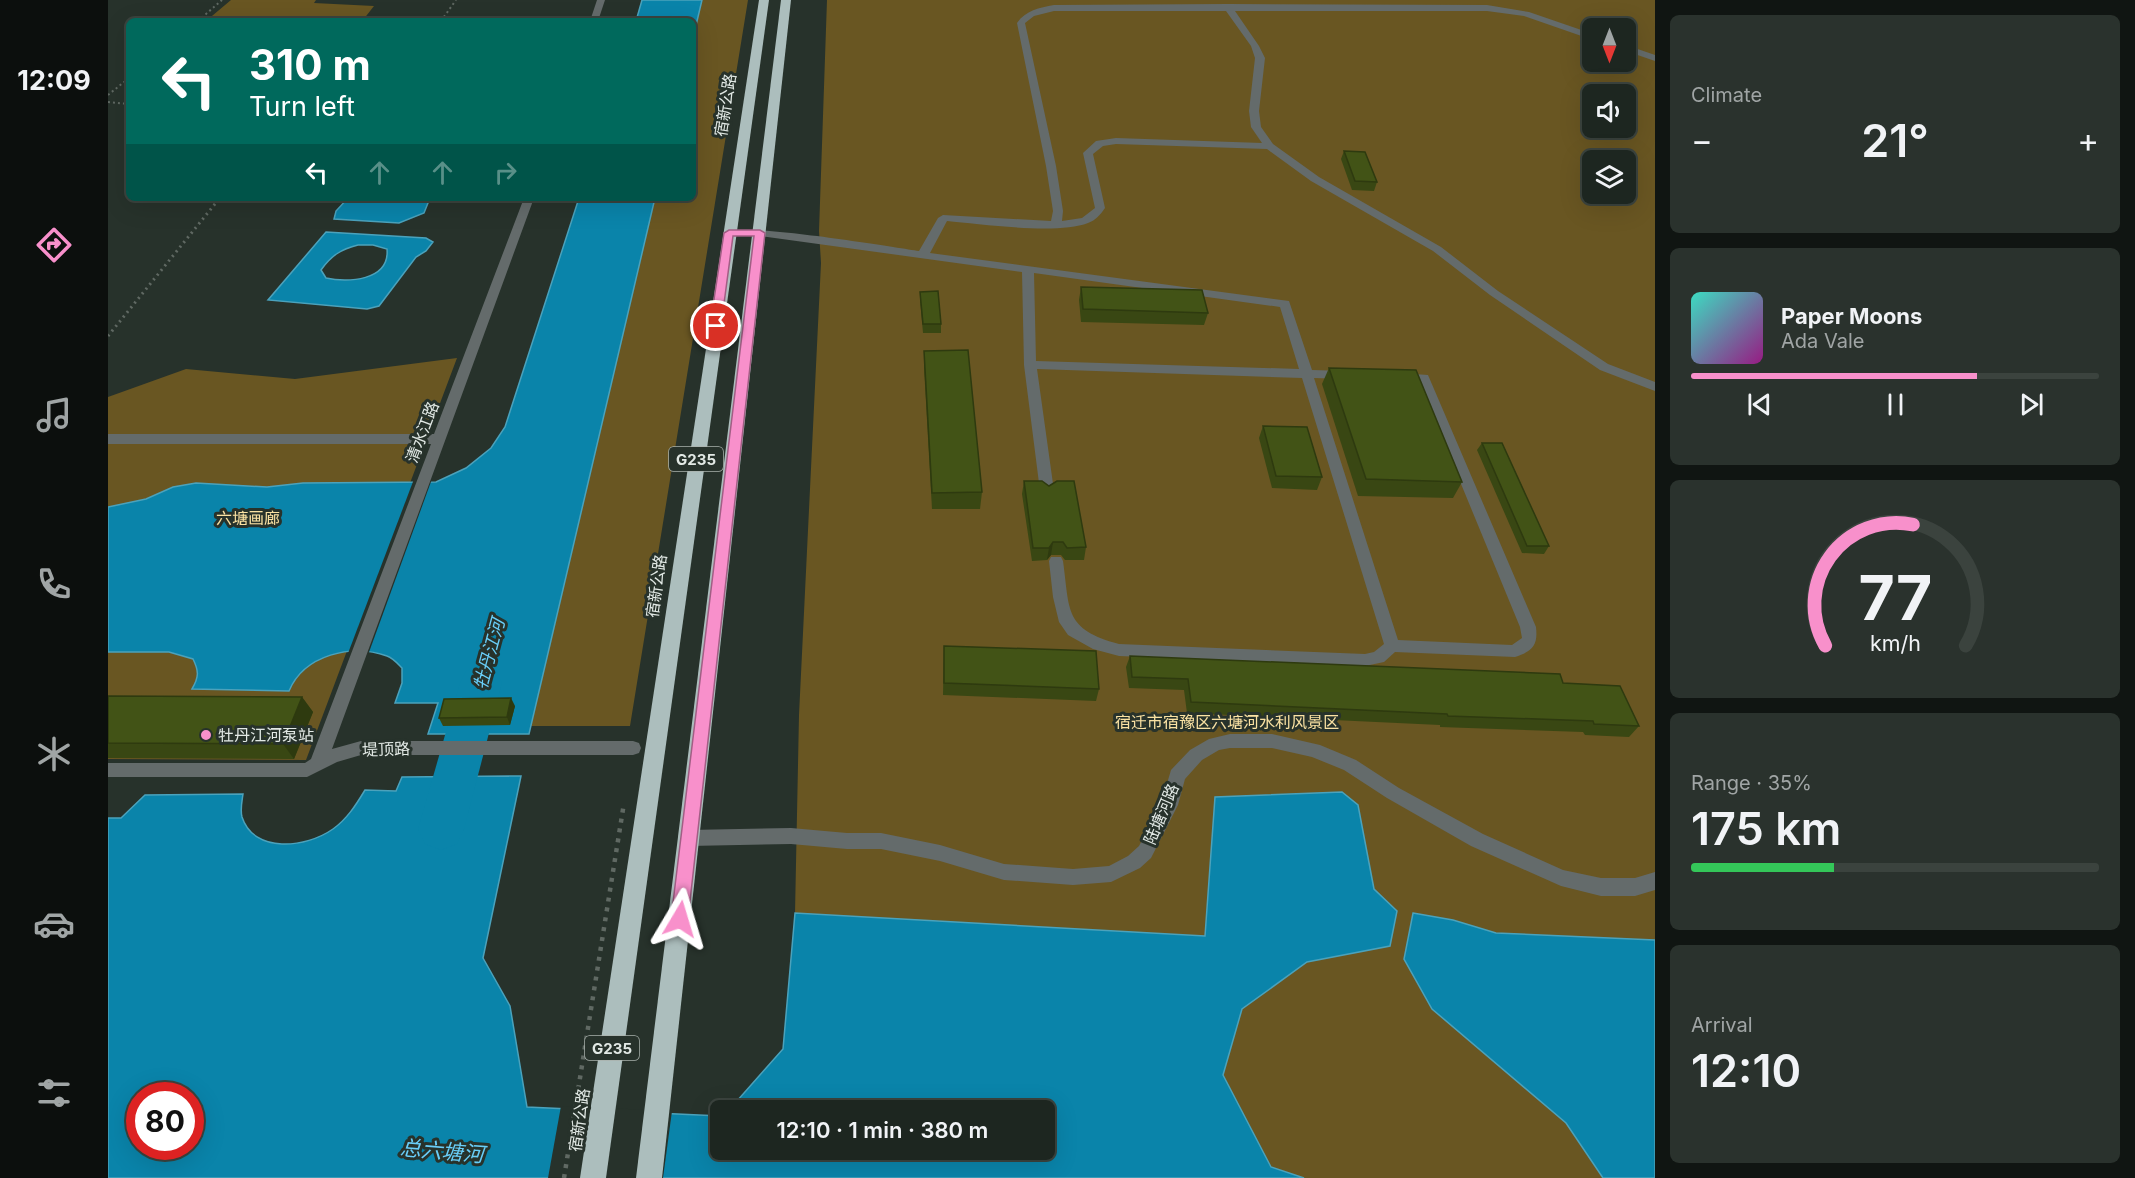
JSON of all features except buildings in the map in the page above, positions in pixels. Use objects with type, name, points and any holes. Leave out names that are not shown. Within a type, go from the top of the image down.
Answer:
[{"type":"highway","name":"宿新公路","points":[[593,1178],[764,0]]},
{"type":"highway","name":"G235","points":[[650,1178],[786,0]]},
{"type":"street","points":[[595,18],[601,0]]},
{"type":"street","points":[[1228,7],[1255,46],[1260,58],[1254,111],[1256,127],[1269,146],[1324,184],[1437,249],[1494,293],[1604,367],[1655,387]]},
{"type":"street","points":[[1056,225],[1058,211],[1051,166],[1021,23],[1023,19],[1034,13],[1054,8],[1501,9],[1526,14],[1582,33]]},
{"type":"street","points":[[1636,51],[1655,58]]},
{"type":"street","points":[[923,255],[944,218],[1056,225],[1085,222],[1096,215],[1100,208],[1088,153],[1100,143],[1116,141],[1269,146]]},
{"type":"street","name":"清水江路","points":[[318,764],[528,201]]},
{"type":"street","points":[[729,233],[760,233],[1285,304],[1392,646]]},
{"type":"street","points":[[1028,270],[1030,365],[1047,491]]},
{"type":"street","points":[[1030,365],[1365,375]]},
{"type":"street","points":[[1056,561],[1065,624],[1073,633],[1105,647],[1119,650],[1365,660],[1378,658],[1392,646],[1515,651],[1530,641],[1528,627],[1424,378],[1388,376]]},
{"type":"street","points":[[108,438],[439,439]]},
{"type":"street","name":"陆塘河路","points":[[689,838],[791,836],[847,841],[881,841],[940,853],[1004,872],[1073,877],[1111,874],[1134,862],[1145,852],[1169,805],[1178,775],[1196,755],[1215,744],[1230,741],[1272,741],[1314,750],[1350,765],[1410,803],[1477,840],[1561,879],[1601,887],[1635,887],[1655,881]]},
{"type":"street","name":"堤顶路","points":[[108,770],[308,770],[342,753],[361,748],[633,748]]},
{"type":"path","points":[[201,18],[222,0]]},
{"type":"path","points":[[443,18],[456,0]]},
{"type":"path","points":[[108,95],[126,80]]},
{"type":"path","points":[[108,102],[126,104]]},
{"type":"path","points":[[108,336],[218,201]]},
{"type":"path","points":[[564,1178],[585,1043]]},
{"type":"green space","points":[[231,0],[316,0],[314,3],[374,6],[365,18],[210,18]]},
{"type":"green space","points":[[702,0],[748,0],[630,726],[531,726],[654,201],[696,201],[696,25]]},
{"type":"green space","name":"宿迁市宿豫区六塘河水利风景区","points":[[827,0],[1655,0],[1655,1178],[772,1178],[941,1160],[1055,1160],[1055,1100],[779,1100],[795,913],[799,715],[821,263],[819,231]]},
{"type":"green space","name":"六塘画廊","points":[[457,358],[306,760],[108,759],[108,397],[186,369],[295,379]]},
{"type":"water","points":[[642,0],[702,0],[696,25],[696,18],[637,18]]},
{"type":"water","points":[[345,201],[429,201],[424,213],[399,223],[334,219],[336,211]]},
{"type":"water","points":[[578,201],[654,201],[529,734],[428,734],[438,703],[395,703],[402,683],[402,668],[389,657],[373,652],[345,652],[317,661],[296,679],[289,691],[192,689],[197,674],[193,659],[169,652],[108,652],[108,507],[146,499],[173,487],[196,483],[267,487],[303,483],[436,482],[466,468],[491,448],[505,427]]},
{"type":"water","points":[[326,232],[426,238],[433,242],[426,251],[416,257],[379,306],[367,309],[268,300]],"holes":[[[358,245],[373,245],[387,249],[386,260],[375,274],[355,279],[335,280],[326,278],[321,270],[341,251]]]},
{"type":"water","name":"总六塘河","points":[[521,776],[483,958],[510,1006],[527,1107],[710,1116],[710,1160],[1055,1160],[1055,1100],[738,1100],[783,1049],[795,913],[1205,936],[1215,797],[1342,792],[1358,805],[1374,889],[1397,911],[1390,946],[1307,962],[1242,1009],[1223,1075],[1271,1167],[1304,1178],[108,1178],[108,818],[121,818],[145,795],[243,794],[241,814],[248,829],[257,837],[269,842],[296,843],[333,829],[347,816],[365,790],[396,791],[402,777]]},
{"type":"water","points":[[1413,913],[1453,920],[1496,933],[1655,940],[1655,1178],[1603,1178],[1566,1123],[1432,1009],[1404,959]]},
{"type":"pier","points":[[414,479],[432,479],[368,655],[347,656]]},
{"type":"pier","points":[[561,1106],[672,1111],[663,1178],[548,1178]]},
{"type":"waterway","name":"牡丹江河","points":[[441,829],[481,683]]},
{"type":"place","name":"牡丹江河泵站","points":[[206,735]]},
{"type":"route","points":[[680,919],[760,233],[729,233],[716,326]]}]
